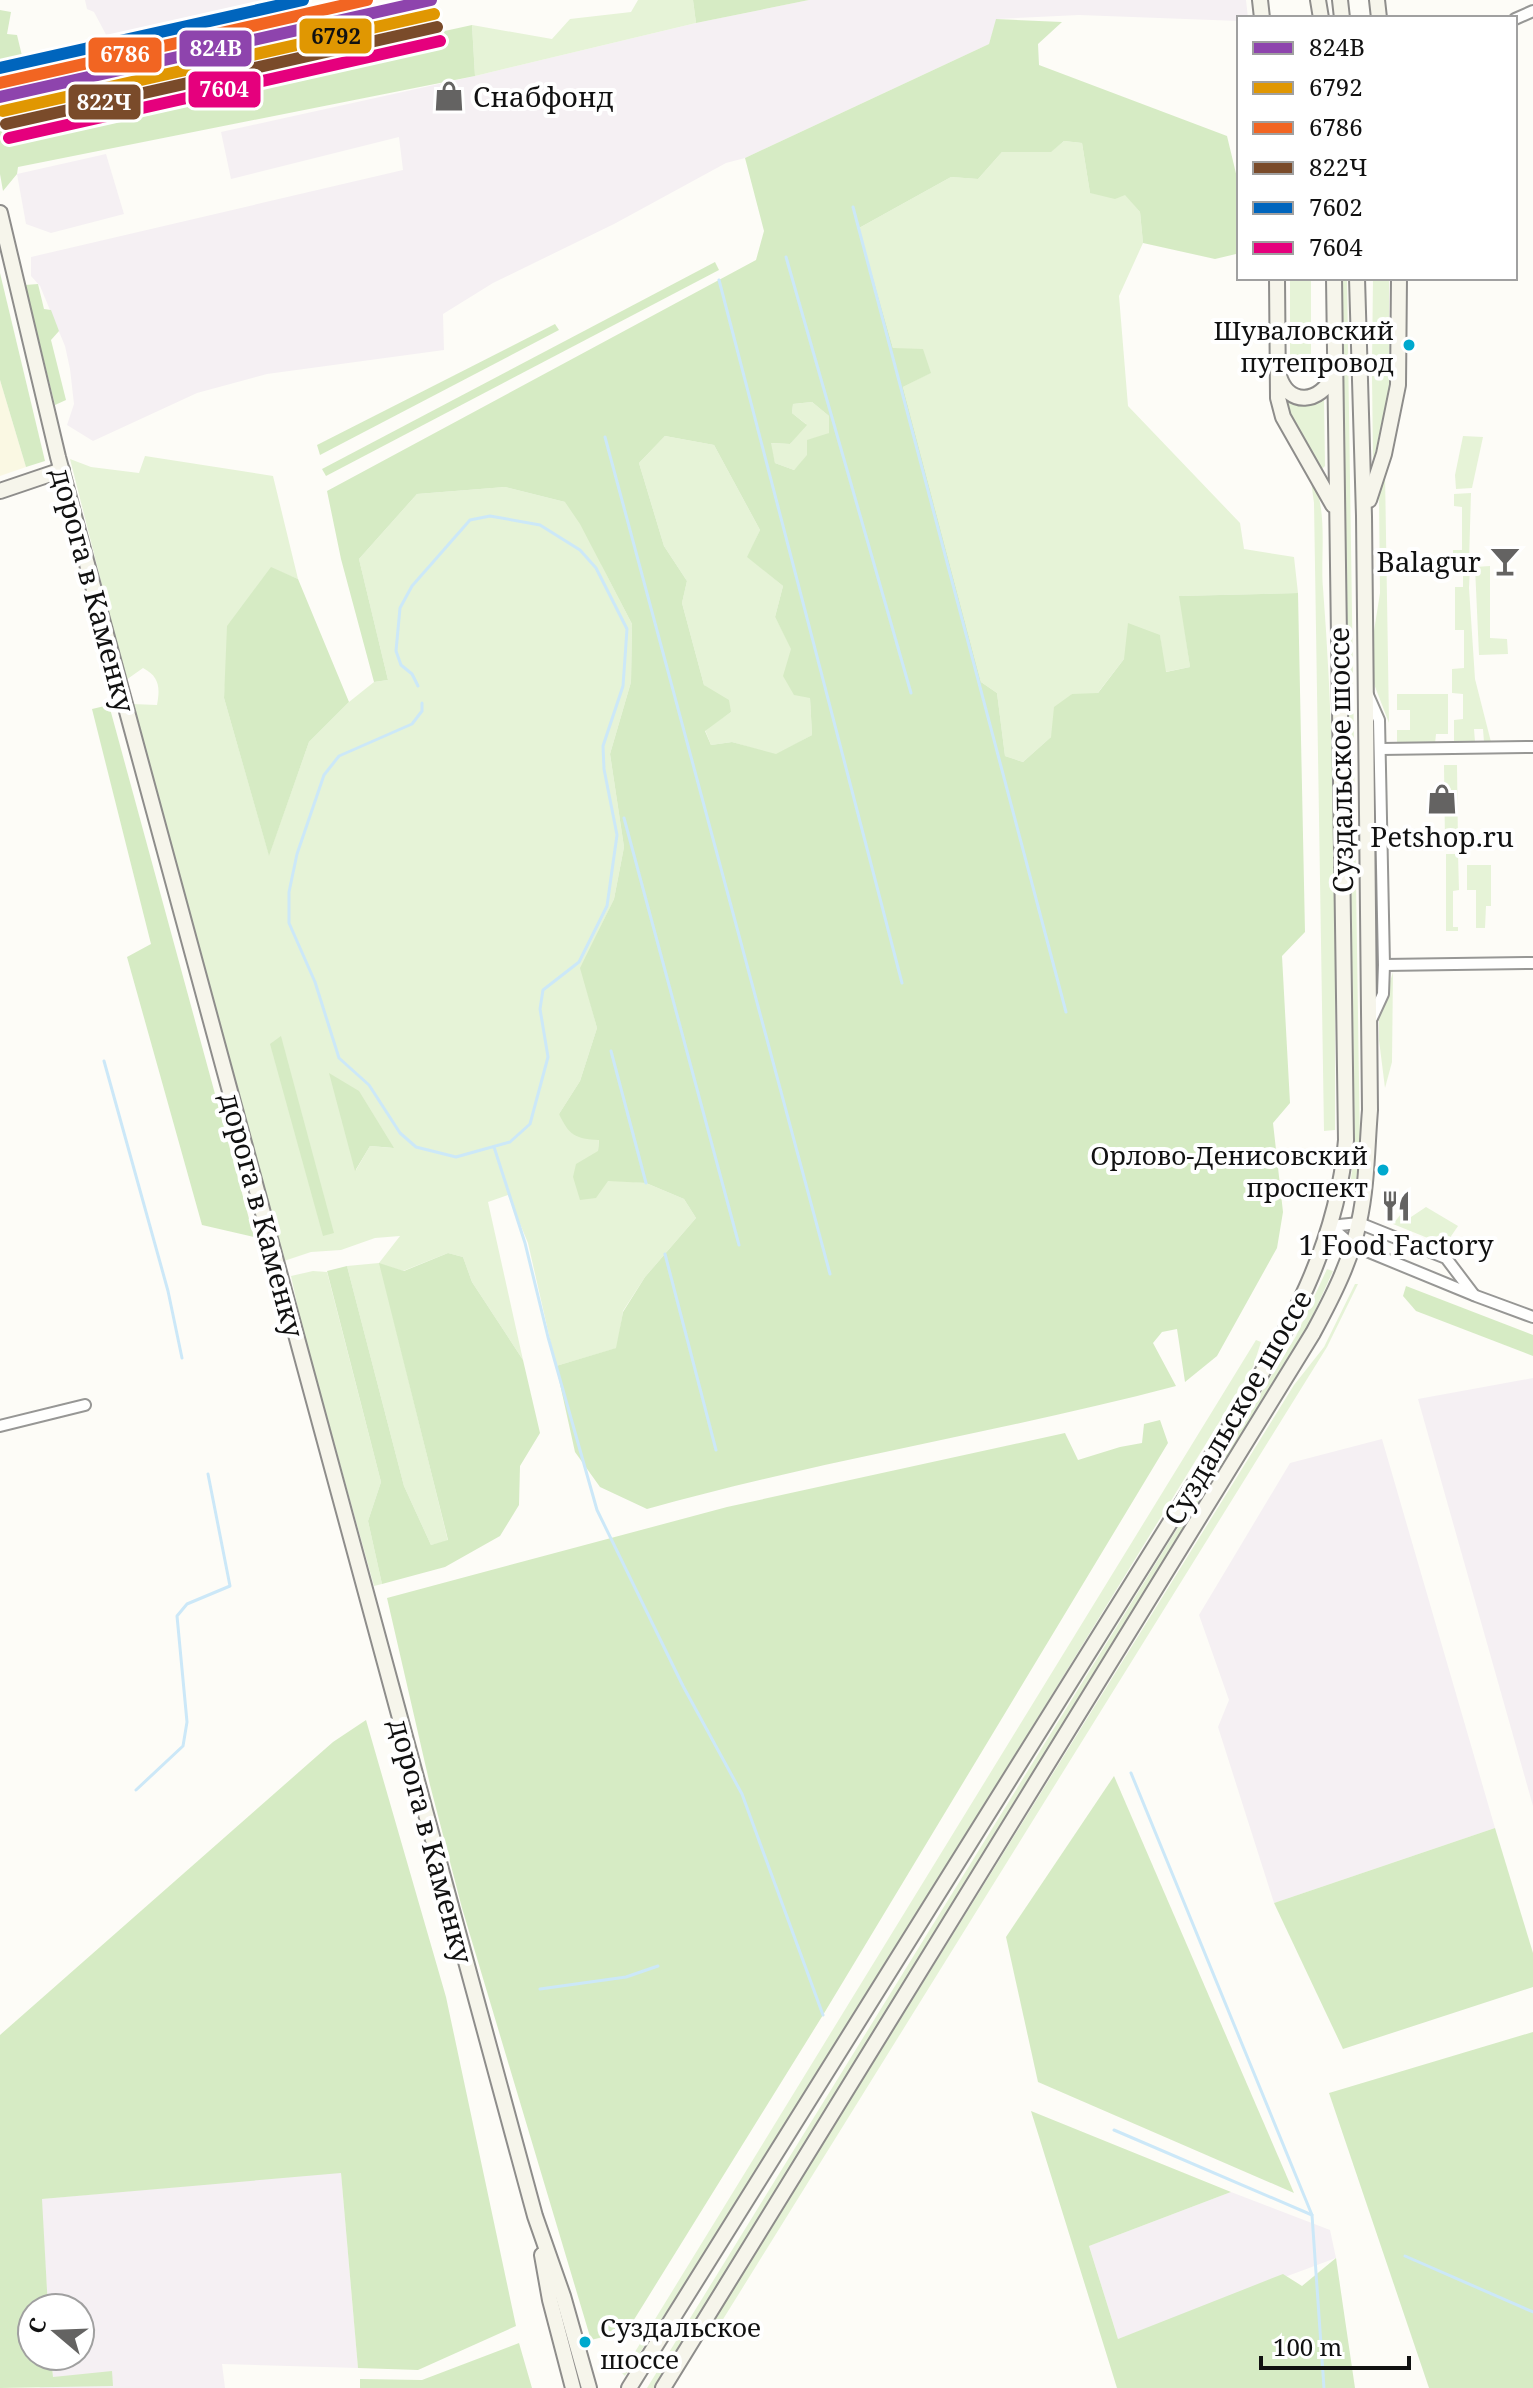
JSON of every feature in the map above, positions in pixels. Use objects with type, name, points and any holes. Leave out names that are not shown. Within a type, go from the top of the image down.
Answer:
[{"type":"main road","name":"дорога в Каменку","points":[[0,213],[62,470],[535,2216],[563,2296],[589,2388]]},
{"type":"main road","points":[[1277,280],[1278,398],[1283,417],[1335,508]]},
{"type":"main road","name":"Суздальское шоссе","points":[[629,2388],[1256,1383],[1319,1262],[1340,1188],[1346,1140],[1334,280]]},
{"type":"main road","name":"Суздальское шоссе","points":[[663,2388],[1313,1333],[1330,1301],[1352,1245],[1359,1223],[1370,1110],[1364,516],[1357,280]]},
{"type":"main road","points":[[1364,516],[1384,454],[1398,385],[1399,280]]},
{"type":"main road","points":[[1277,371],[1289,393],[1299,398],[1321,393],[1335,372]]},
{"type":"main road","points":[[0,491],[62,470]]},
{"type":"main road","name":"дорога в Каменку","points":[[535,2216],[550,2300],[573,2388]]},
{"type":"street","points":[[1364,686],[1379,720],[1384,965],[1383,994],[1367,1028]]},
{"type":"street","points":[[1380,749],[1533,747]]},
{"type":"street","points":[[1384,965],[1533,963]]},
{"type":"street","points":[[1330,1226],[1359,1223],[1446,1258],[1476,1296]]},
{"type":"street","points":[[1330,1226],[1352,1245],[1532,1318]]},
{"type":"street","points":[[0,1426],[85,1405]]},
{"type":"shaded area","points":[[85,0],[268,0],[111,44],[94,12],[87,9]]},
{"type":"shaded area","points":[[809,0],[1246,0],[1248,16],[1237,16],[1237,21],[1079,15],[997,19],[989,44],[745,158],[726,163],[614,224],[493,283],[443,314],[444,350],[267,374],[197,393],[93,441],[67,425],[74,404],[70,369],[65,346],[40,286],[31,276],[31,257],[403,170],[399,137],[231,179],[221,132]]},
{"type":"shaded area","points":[[106,154],[124,214],[51,233],[26,224],[17,174]]},
{"type":"shaded area","points":[[0,380],[26,467],[0,476]]},
{"type":"shaded area","points":[[1533,1378],[1533,1806],[1418,1399]]},
{"type":"shaded area","points":[[1382,1439],[1495,1828],[1274,1903],[1218,1727],[1229,1700],[1199,1615],[1290,1463]]},
{"type":"shaded area","points":[[341,2172],[358,2368],[222,2364],[225,2388],[39,2388],[53,2377],[53,2372],[96,2372],[96,2292],[47,2292],[41,2199]]},
{"type":"shaded area","points":[[1231,2192],[1330,2230],[1336,2258],[1118,2339],[1089,2246]]},
{"type":"green space","points":[[638,0],[693,0],[696,23],[475,76],[472,25],[552,39],[570,19],[631,12]]},
{"type":"green space","points":[[693,0],[809,0],[696,23]]},
{"type":"green space","points":[[0,10],[11,12],[7,34],[17,35],[23,60],[0,65]]},
{"type":"green space","points":[[996,19],[1062,22],[1038,44],[1039,65],[1227,136],[1237,178],[1236,254],[1215,259],[1143,243],[1140,212],[1125,195],[1115,199],[1090,193],[1082,143],[1064,141],[1051,152],[1002,152],[978,179],[951,177],[859,228],[893,348],[923,349],[931,373],[903,387],[981,682],[997,693],[1005,756],[1023,762],[1051,737],[1054,707],[1072,694],[1098,693],[1124,659],[1128,623],[1160,635],[1166,672],[1190,667],[1179,596],[1298,593],[1305,932],[1282,956],[1290,1103],[1273,1123],[1283,1212],[1277,1248],[1217,1356],[1185,1382],[1177,1329],[1162,1332],[1153,1343],[1176,1386],[778,1476],[647,1509],[600,1487],[575,1452],[556,1366],[616,1348],[623,1312],[645,1277],[696,1218],[684,1199],[646,1183],[608,1181],[596,1198],[580,1200],[573,1177],[576,1164],[598,1151],[599,1140],[574,1134],[559,1114],[580,1081],[597,1028],[580,968],[614,899],[624,847],[610,754],[631,682],[632,624],[580,524],[565,502],[505,487],[417,494],[359,559],[388,680],[374,682],[341,559],[327,491],[756,260],[764,231],[745,158],[989,44]],"holes":[[[812,402],[829,416],[829,433],[807,440],[807,455],[794,470],[775,463],[771,443],[790,444],[807,425],[792,413],[793,404]],[[665,436],[714,445],[760,530],[747,557],[783,586],[775,617],[791,649],[783,676],[794,695],[810,698],[812,735],[776,754],[732,742],[711,745],[705,731],[731,712],[729,700],[704,685],[682,603],[687,581],[664,546],[639,463]]]},
{"type":"green space","points":[[472,25],[475,76],[18,167],[17,174],[3,191],[0,129]]},
{"type":"green space","points":[[1064,141],[1082,143],[1090,193],[1125,194],[1140,212],[1143,243],[1119,296],[1128,406],[1240,523],[1244,549],[1294,557],[1298,593],[1180,596],[1190,667],[1165,672],[1160,636],[1124,659],[1097,694],[1072,694],[1051,737],[1023,762],[1005,756],[997,693],[981,682],[903,387],[930,373],[893,348],[859,228],[951,177],[978,179],[1002,152],[1050,152]]},
{"type":"green space","points":[[715,262],[719,270],[326,476],[322,469]]},
{"type":"green space","points":[[0,273],[45,461],[26,467],[0,380]]},
{"type":"green space","points":[[1290,280],[1311,280],[1311,365],[1290,365]]},
{"type":"green space","points":[[1341,280],[1347,280],[1360,1148],[1355,1187],[1350,1186],[1355,1147]]},
{"type":"green space","points":[[1373,280],[1389,280],[1389,363],[1372,364]]},
{"type":"green space","points":[[38,284],[44,309],[51,310],[59,331],[51,340],[66,400],[55,405],[25,285]]},
{"type":"green space","points":[[555,324],[559,330],[320,455],[317,445]]},
{"type":"green space","points":[[1372,376],[1392,376],[1373,462]]},
{"type":"green space","points":[[1324,398],[1325,466],[1321,470],[1289,416],[1287,401]]},
{"type":"green space","points":[[812,402],[829,416],[829,433],[794,470],[775,463],[770,443],[790,444],[806,424],[792,413],[793,404]]},
{"type":"green space","points":[[665,436],[714,445],[760,530],[748,557],[783,586],[775,617],[792,649],[810,698],[812,735],[776,755],[732,742],[711,745],[705,730],[731,712],[704,685],[682,603],[687,581],[664,546],[639,463]]},
{"type":"green space","points":[[1463,436],[1483,437],[1472,488],[1456,489],[1455,475]]},
{"type":"green space","points":[[145,456],[273,476],[298,579],[271,568],[226,672],[224,698],[269,855],[309,742],[374,682],[388,680],[359,559],[417,494],[505,487],[565,502],[580,475],[602,566],[632,624],[631,682],[610,754],[624,847],[614,899],[581,968],[597,1028],[580,1081],[559,1114],[599,1139],[598,1151],[608,1180],[646,1183],[684,1199],[696,1218],[645,1277],[623,1311],[617,1348],[556,1366],[528,1243],[508,1195],[488,1202],[523,1360],[472,1282],[463,1257],[448,1253],[403,1271],[380,1264],[448,1541],[431,1545],[404,1486],[347,1266],[379,1263],[400,1236],[375,1238],[341,1250],[311,1252],[284,1261],[132,704],[157,705],[158,684],[153,675],[143,668],[126,680],[70,459],[91,467],[139,473]],"holes":[[[330,1074],[392,1148],[370,1146],[356,1170]]]},
{"type":"green space","points":[[1385,472],[1389,723],[1374,684],[1374,631],[1380,593],[1379,498]]},
{"type":"green space","points":[[1311,481],[1317,491],[1322,517],[1333,791],[1335,1130],[1324,1131],[1314,503]]},
{"type":"green space","points":[[1471,493],[1469,561],[1453,562],[1453,550],[1462,550],[1462,507],[1454,506],[1454,494]]},
{"type":"green space","points":[[1463,566],[1470,566],[1475,679],[1491,742],[1484,742],[1483,729],[1474,729],[1475,742],[1454,742],[1454,720],[1463,719],[1463,694],[1452,693],[1452,669],[1464,668],[1464,630],[1455,630],[1455,587],[1463,587]]},
{"type":"green space","points":[[1490,566],[1490,638],[1507,639],[1508,654],[1479,655],[1475,567]]},
{"type":"green space","points":[[271,567],[298,579],[349,702],[309,742],[269,856],[224,698],[227,626]]},
{"type":"green space","points":[[1397,694],[1448,694],[1448,734],[1436,734],[1435,744],[1397,744],[1397,730],[1410,730],[1410,710],[1397,710]]},
{"type":"green space","points":[[109,705],[254,1237],[202,1225],[127,957],[151,944],[92,709]]},
{"type":"green space","points":[[1444,765],[1457,765],[1458,844],[1445,844]]},
{"type":"green space","points":[[1446,854],[1458,854],[1459,890],[1453,891],[1453,927],[1458,927],[1458,931],[1446,931]]},
{"type":"green space","points":[[1467,865],[1491,865],[1491,906],[1486,906],[1485,928],[1476,928],[1476,890],[1467,890]]},
{"type":"green space","points":[[1393,972],[1392,1062],[1385,1088],[1379,1017]]},
{"type":"green space","points":[[281,1036],[334,1233],[323,1236],[270,1044]]},
{"type":"green space","points":[[329,1073],[359,1091],[394,1148],[370,1146],[355,1171]]},
{"type":"green space","points":[[1426,1207],[1458,1226],[1445,1245],[1393,1224],[1401,1214],[1411,1217]]},
{"type":"green space","points":[[448,1253],[463,1257],[472,1282],[523,1360],[540,1433],[520,1466],[519,1505],[500,1536],[445,1567],[382,1584],[368,1521],[381,1482],[327,1271],[347,1266],[404,1486],[431,1545],[448,1540],[379,1263],[404,1271]]},
{"type":"green space","points":[[1327,1269],[1333,1271],[1303,1337],[654,2388],[647,2388],[1296,1336]]},
{"type":"green space","points":[[313,1271],[327,1272],[381,1482],[368,1521],[382,1584],[374,1586],[302,1327],[291,1276]]},
{"type":"green space","points":[[1355,1284],[1358,1284],[1327,1347],[712,2337],[705,2334],[1294,1385],[1324,1347]]},
{"type":"green space","points":[[1406,1286],[1533,1335],[1533,1356],[1416,1311],[1403,1296]]},
{"type":"green space","points":[[1256,1340],[1261,1342],[1253,1367],[699,2270],[664,2315],[625,2376],[622,2373]]},
{"type":"green space","points":[[1160,1420],[1168,1443],[823,2015],[627,2331],[591,2340],[462,1908],[387,1598],[727,1507],[1065,1433],[1078,1460],[1142,1443],[1144,1424]]},
{"type":"green space","points":[[366,1720],[446,1997],[516,2326],[418,2370],[358,2368],[341,2173],[42,2199],[47,2292],[16,2292],[16,2372],[53,2372],[53,2377],[112,2371],[113,2386],[0,2388],[0,2035],[333,1742]]},
{"type":"green space","points":[[1114,1776],[1294,2193],[1038,2082],[1006,1937]]},
{"type":"green space","points":[[1495,1828],[1533,1953],[1533,1987],[1343,2049],[1274,1903]]},
{"type":"green space","points":[[1533,2032],[1533,2388],[1429,2388],[1329,2093]]},
{"type":"green space","points":[[1031,2111],[1231,2192],[1089,2246],[1118,2339],[1283,2274],[1302,2286],[1336,2258],[1355,2388],[1117,2388]]},
{"type":"green space","points":[[519,2343],[532,2388],[360,2388],[360,2379],[422,2380]]},
{"type":"waterway","points":[[853,207],[1066,1012]]},
{"type":"waterway","points":[[786,257],[911,693]]},
{"type":"waterway","points":[[719,280],[902,983]]},
{"type":"waterway","points":[[605,437],[830,1274]]},
{"type":"waterway","points":[[418,686],[412,674],[401,665],[396,651],[400,608],[412,586],[470,520],[490,516],[540,525],[580,550],[596,568],[627,629],[623,686],[603,746],[604,769],[617,835],[607,906],[579,962],[543,990],[540,1009],[548,1057],[530,1124],[510,1142],[456,1157],[416,1147],[400,1133],[369,1085],[339,1058],[315,982],[289,923],[289,892],[297,854],[324,775],[339,756],[412,724],[422,711],[422,703]]},
{"type":"waterway","points":[[624,818],[739,1245]]},
{"type":"waterway","points":[[611,1051],[646,1183]]},
{"type":"waterway","points":[[104,1061],[168,1291],[182,1358]]},
{"type":"waterway","points":[[494,1147],[525,1243],[597,1510],[683,1686],[742,1794],[823,2015]]},
{"type":"waterway","points":[[665,1254],[716,1450]]},
{"type":"waterway","points":[[136,1790],[183,1746],[187,1722],[177,1616],[187,1604],[230,1586],[208,1474]]},
{"type":"waterway","points":[[1131,1773],[1312,2215],[1324,2388]]},
{"type":"waterway","points":[[540,1989],[626,1977],[658,1966]]},
{"type":"waterway","points":[[1114,2130],[1312,2215]]},
{"type":"waterway","points":[[1405,2256],[1533,2312]]},
{"type":"transit line","name":"7602","points":[[0,68],[303,0]]},
{"type":"transit line","name":"6786","points":[[0,83],[367,0]]},
{"type":"transit line","name":"824В","points":[[0,97],[431,0]]},
{"type":"transit line","name":"6792","points":[[3,111],[434,14]]},
{"type":"transit line","name":"822Ч","points":[[6,124],[437,27]]},
{"type":"transit line","name":"7604","points":[[9,138],[440,41]]},
{"type":"place","name":"Снабфонд","points":[[449,96]]},
{"type":"place","name":"Шуваловский путепровод","points":[[1409,345]]},
{"type":"place","name":"Balagur","points":[[1505,561]]},
{"type":"place","name":"Petshop.ru","points":[[1442,799]]},
{"type":"place","name":"Орлово-Денисовский проспект","points":[[1383,1170]]},
{"type":"place","name":"1 Food Factory","points":[[1396,1206]]},
{"type":"place","name":"Суздальское шоссе","points":[[585,2342]]}]
